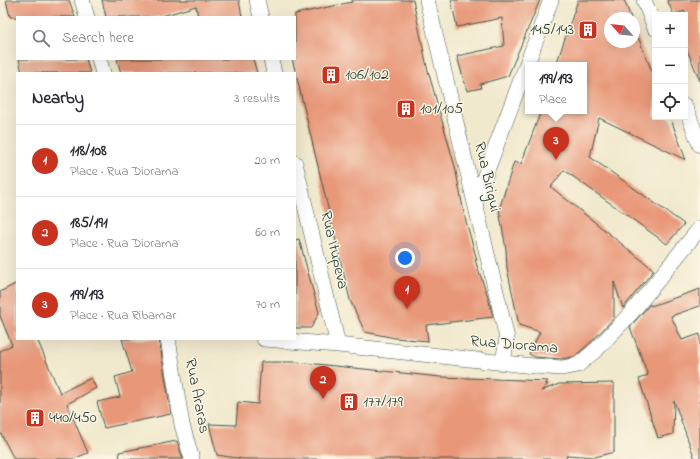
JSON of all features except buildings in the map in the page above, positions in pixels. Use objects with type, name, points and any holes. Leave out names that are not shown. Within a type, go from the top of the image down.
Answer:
[{"type":"street","points":[[82,0],[87,16]]},
{"type":"street","points":[[257,0],[261,16]]},
{"type":"street","name":"Rua Birigui","points":[[427,0],[507,338],[503,362]]},
{"type":"street","points":[[528,62],[551,0]]},
{"type":"street","points":[[644,0],[652,20]]},
{"type":"street","points":[[99,60],[103,72]]},
{"type":"street","points":[[271,60],[274,72]]},
{"type":"street","points":[[475,202],[525,69]]},
{"type":"street","points":[[688,114],[700,145]]},
{"type":"street","name":"Rua Itupeva","points":[[296,167],[338,345]]},
{"type":"street","name":"Rua Diorama","points":[[276,340],[562,368],[578,364],[597,349],[632,312],[700,228]]},
{"type":"street","name":"Rua Araras","points":[[168,340],[182,424],[192,459]]},
{"type":"place","name":"145/143","points":[[588,30]]},
{"type":"place","name":"106/102","points":[[331,75]]},
{"type":"place","name":"101/105","points":[[406,109]]},
{"type":"place","name":"199/193","points":[[556,160]]},
{"type":"place","name":"118/108","points":[[407,309]]},
{"type":"place","name":"185/191","points":[[323,399]]},
{"type":"place","name":"177/179","points":[[349,402]]},
{"type":"place","name":"440/450","points":[[35,418]]}]
